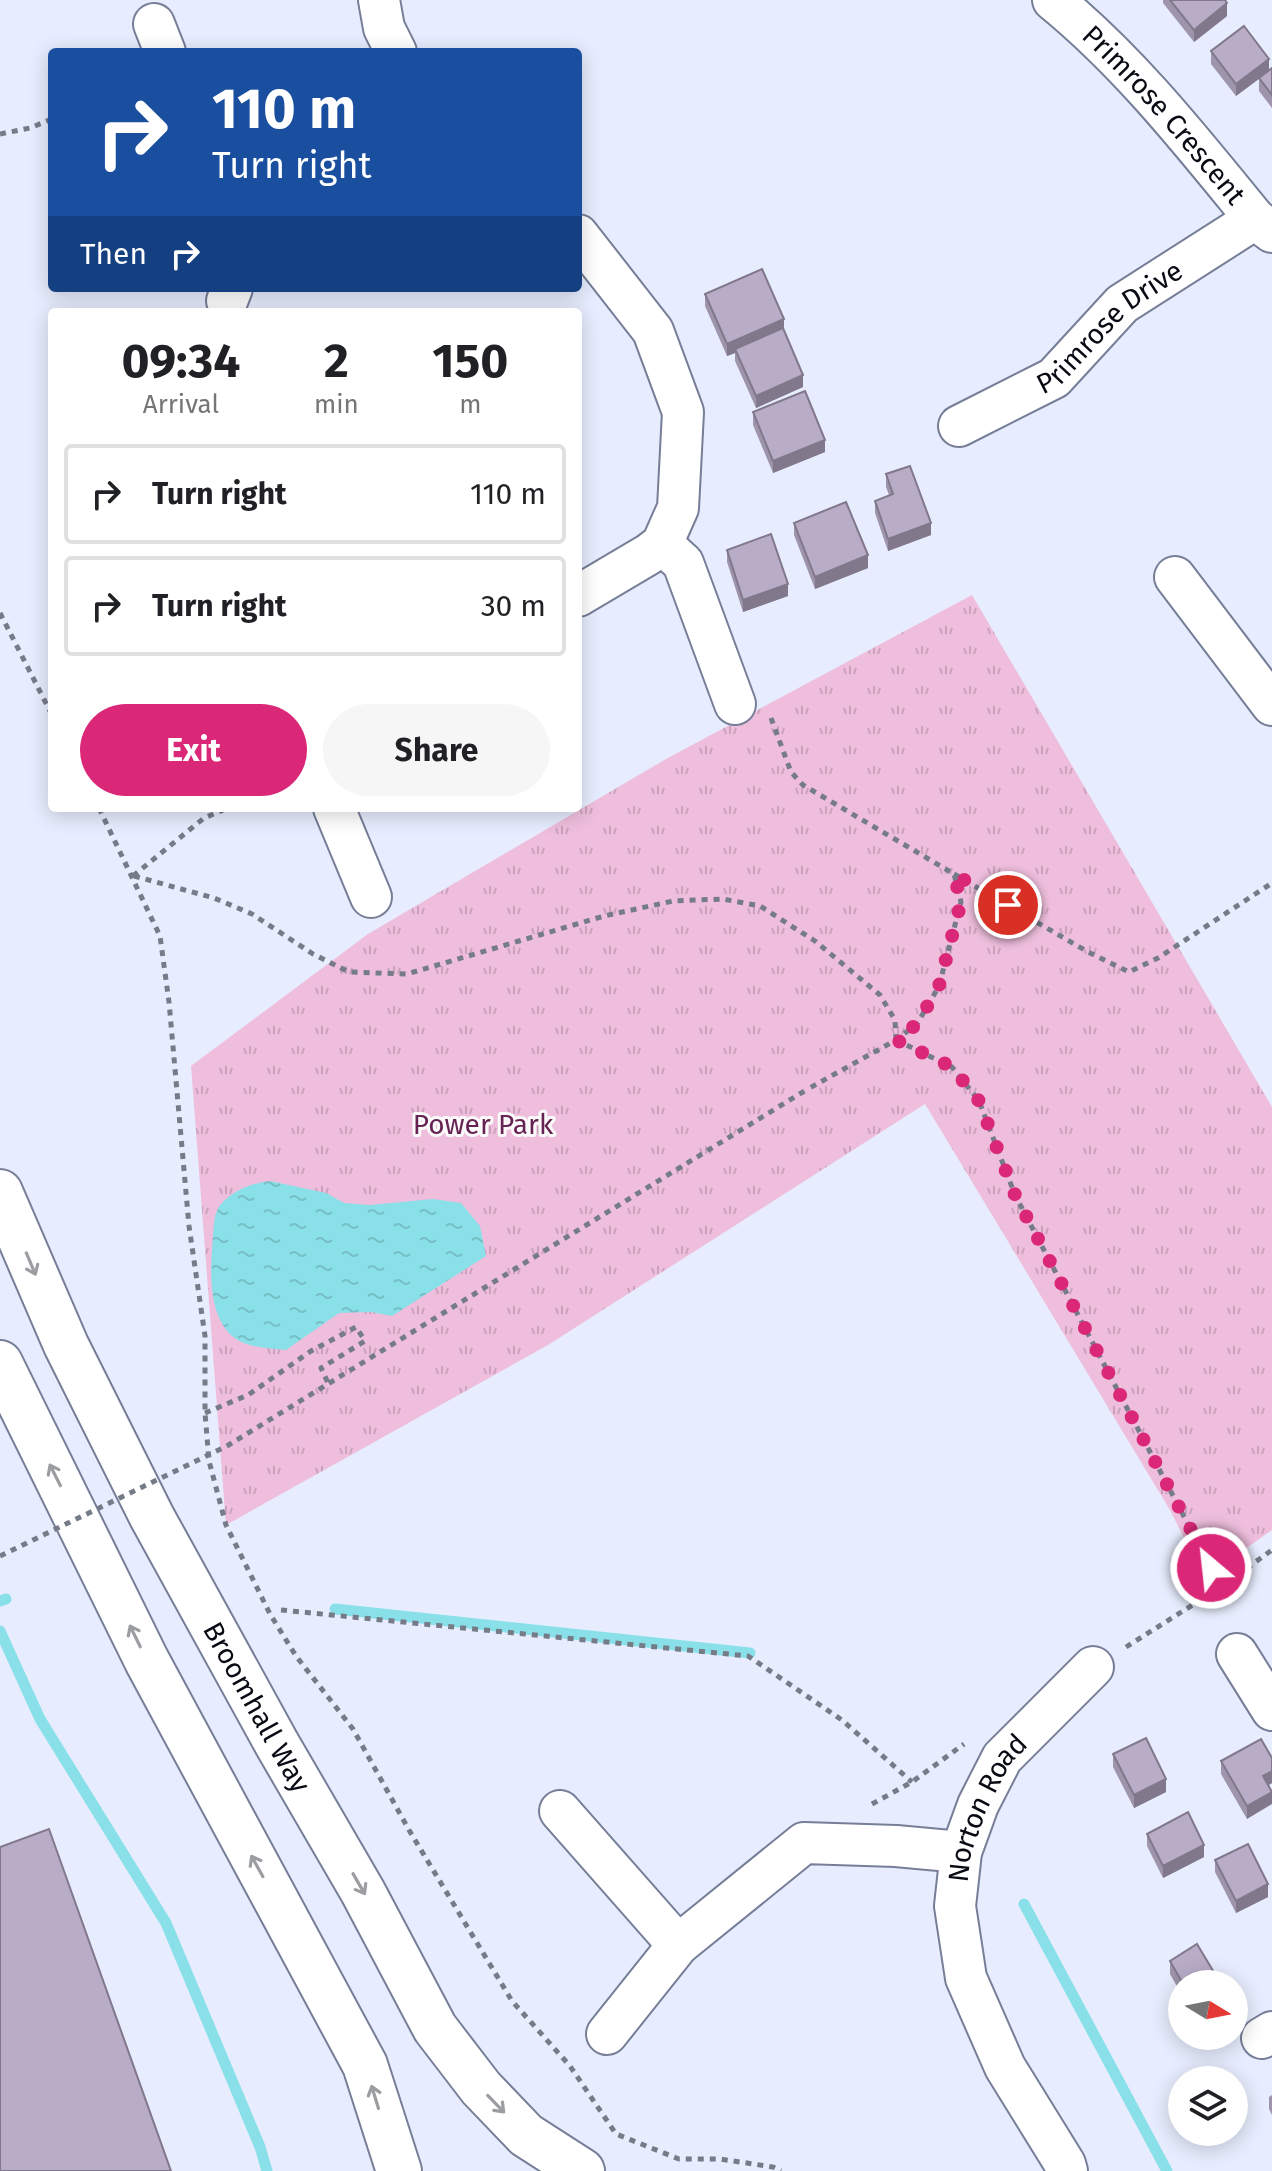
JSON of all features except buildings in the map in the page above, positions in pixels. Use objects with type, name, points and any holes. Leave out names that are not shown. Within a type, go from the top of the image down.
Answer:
[{"type":"highway","name":"Broomhall Way","points":[[0,1192],[66,1345],[152,1517],[363,1892],[435,2028],[481,2088],[526,2135],[582,2171]]},
{"type":"highway","points":[[0,1363],[147,1661],[365,2065],[399,2171]]},
{"type":"street","points":[[379,0],[384,28],[394,48]]},
{"type":"street","name":"Primrose Crescent","points":[[1053,0],[1085,26],[1170,116],[1263,225]]},
{"type":"street","name":"Primrose Drive","points":[[959,426],[1054,378],[1122,304],[1263,225]]},
{"type":"street","points":[[582,240],[653,331],[683,412],[678,508],[662,544],[582,594]]},
{"type":"street","points":[[662,544],[683,563],[735,704]]},
{"type":"street","points":[[1175,577],[1272,705]]},
{"type":"street","points":[[336,812],[371,897]]},
{"type":"street","points":[[1237,1654],[1272,1710]]},
{"type":"street","name":"Norton Road","points":[[1067,2171],[1005,2067],[966,1978],[955,1906],[961,1852],[978,1805],[1002,1758],[1093,1667]]},
{"type":"street","points":[[560,1811],[678,1945]]},
{"type":"street","points":[[607,2034],[678,1945],[804,1843],[961,1852]]},
{"type":"path","points":[[0,134],[48,121]]},
{"type":"path","points":[[0,613],[48,707]]},
{"type":"path","points":[[803,785],[1088,952],[1129,972],[1158,958],[1272,883]]},
{"type":"path","points":[[101,812],[160,936],[189,1226],[205,1336],[205,1413],[209,1461],[226,1525],[270,1614],[296,1656],[353,1729],[409,1830],[512,2001],[570,2066],[616,2134],[679,2159],[720,2159],[781,2171]]},
{"type":"path","points":[[133,876],[204,818],[218,812]]},
{"type":"path","points":[[0,1556],[227,1446],[806,1090],[896,1040],[917,1024],[939,986],[961,902],[954,874]]},
{"type":"path","points":[[133,876],[214,898],[252,914],[313,954],[349,972],[407,974],[604,916],[673,901],[723,899],[760,906],[815,941],[880,995],[895,1020],[896,1040]]},
{"type":"path","points":[[896,1040],[952,1067],[979,1101],[1015,1195],[1221,1587]]},
{"type":"path","points":[[205,1413],[248,1395],[311,1351],[356,1327],[365,1341],[321,1368],[329,1385]]},
{"type":"path","points":[[1093,1667],[1221,1587],[1272,1550]]},
{"type":"path","points":[[270,1614],[281,1610],[748,1656],[842,1720],[912,1782]]},
{"type":"path","points":[[871,1805],[912,1782],[975,1736]]},
{"type":"green space","name":"Power Park","points":[[972,595],[1272,1107],[1272,1530],[1204,1578],[1170,1510],[925,1104],[548,1345],[226,1525],[191,1066],[368,934],[576,812],[582,812],[582,808],[666,759]]},
{"type":"water","points":[[270,1181],[326,1193],[344,1203],[370,1205],[433,1199],[461,1203],[480,1226],[486,1256],[392,1316],[371,1312],[339,1313],[286,1350],[244,1343],[232,1336],[224,1326],[214,1302],[211,1274],[215,1218],[219,1207],[237,1191]]},
{"type":"waterway","points":[[0,1601],[6,1599]]},
{"type":"waterway","points":[[335,1609],[750,1653]]},
{"type":"waterway","points":[[0,1631],[40,1719],[166,1923],[260,2147],[267,2171]]},
{"type":"waterway","points":[[1024,1904],[1167,2171]]},
{"type":"route","points":[[1008,905],[954,874],[961,902],[939,986],[917,1024],[896,1040],[952,1067],[979,1101],[1015,1195],[1211,1568]]}]
